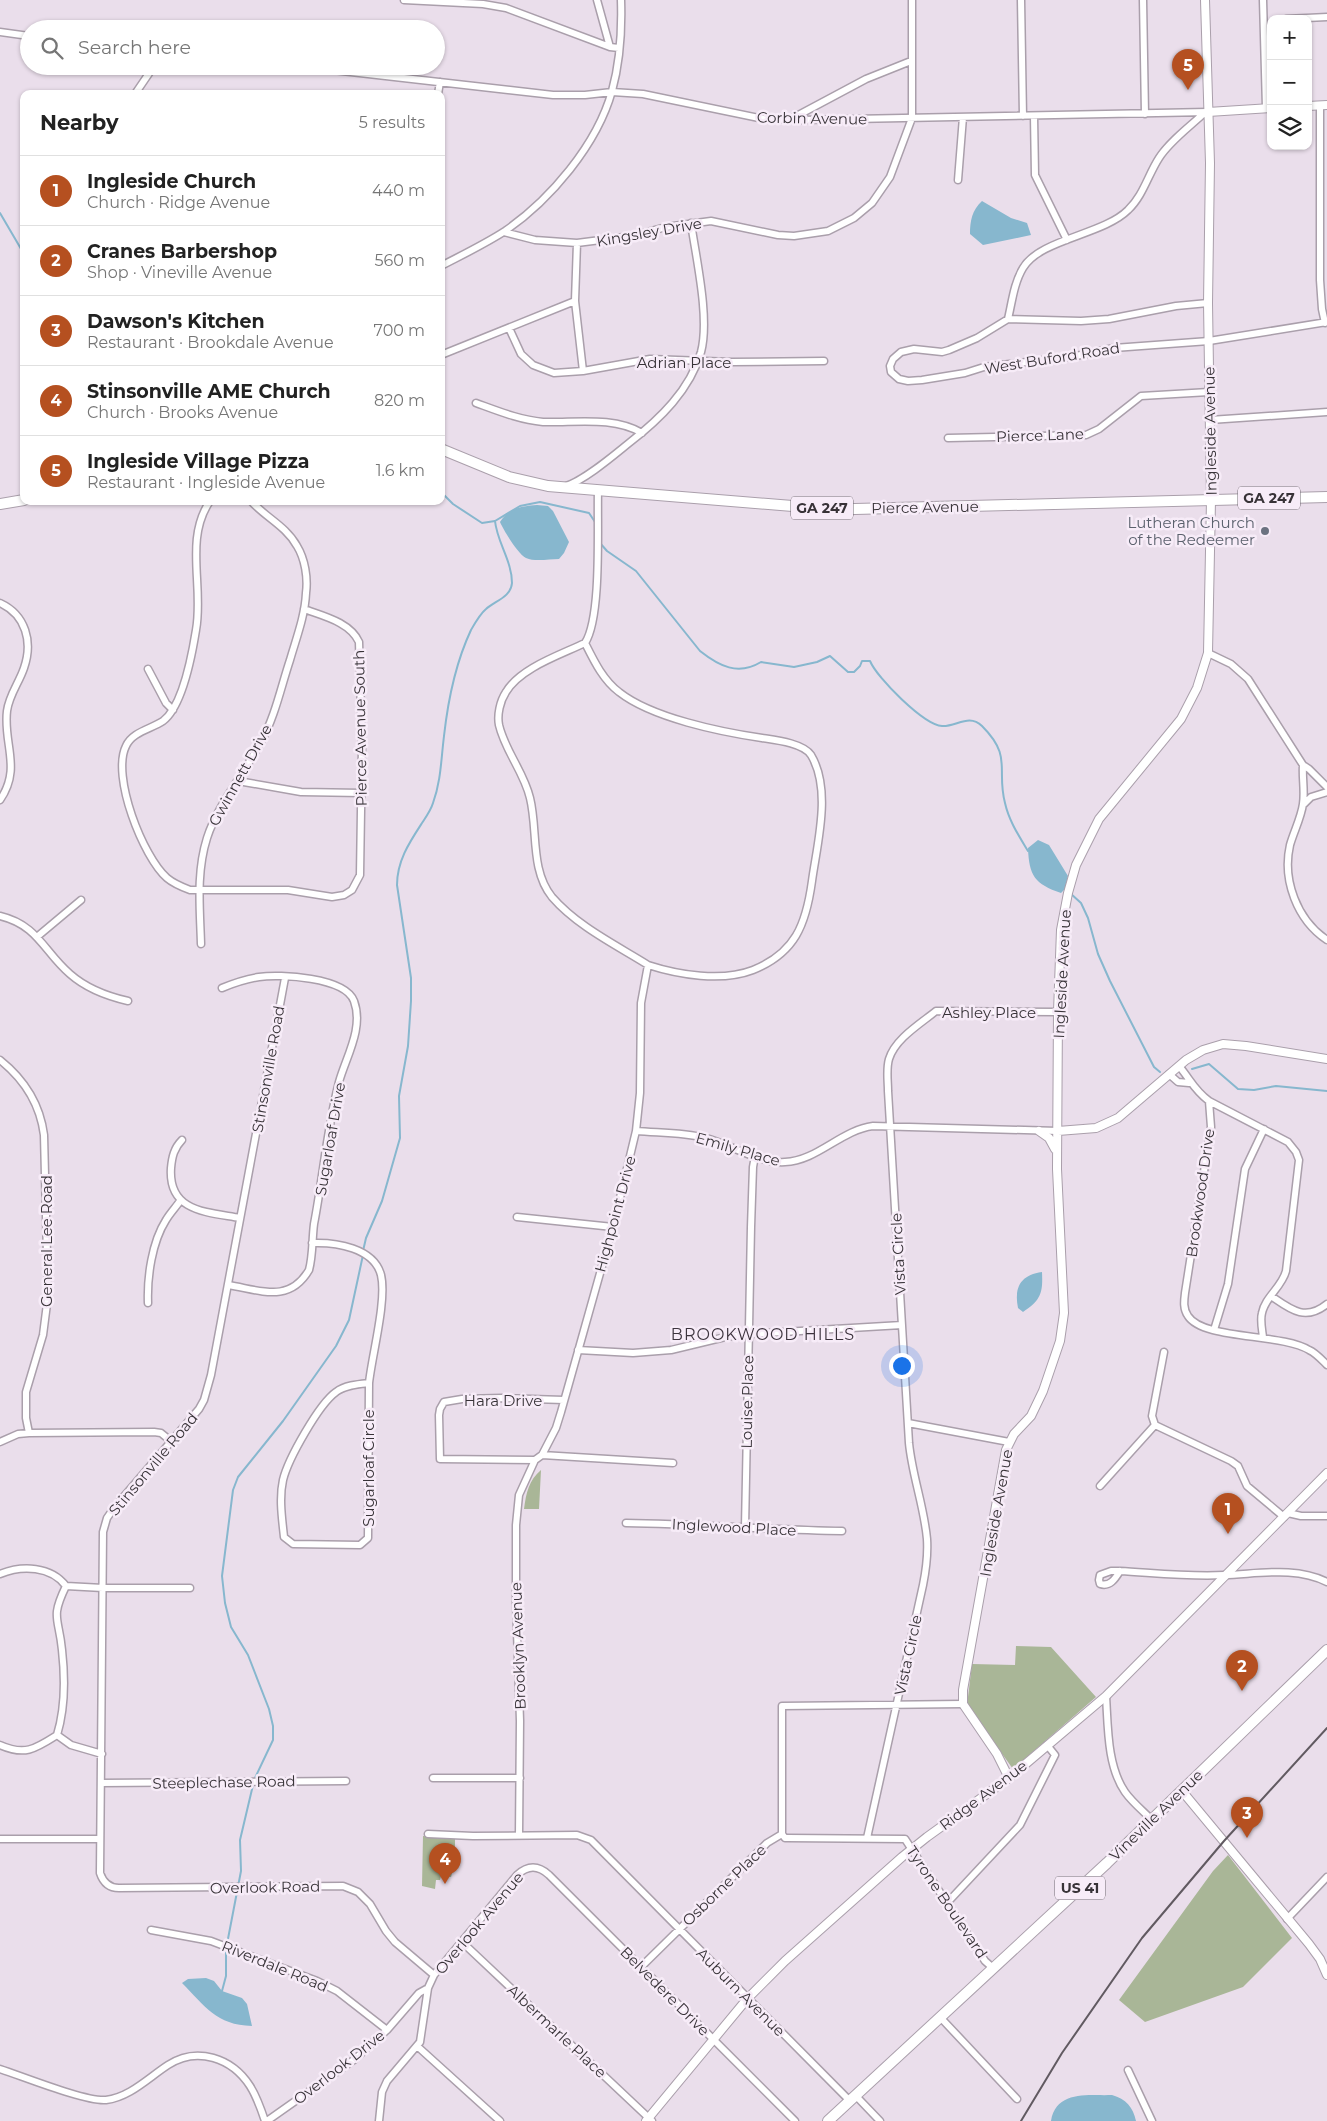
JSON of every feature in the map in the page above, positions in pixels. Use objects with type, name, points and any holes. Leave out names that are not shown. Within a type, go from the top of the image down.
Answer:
[{"type":"main road","name":"Pierce Avenue","points":[[445,451],[509,477],[559,487],[818,508],[855,509],[1327,498]]},
{"type":"main road","points":[[0,504],[20,501]]},
{"type":"main road","name":"Vineville Avenue","points":[[828,2121],[1152,1820],[1327,1650]]},
{"type":"street","points":[[404,0],[483,4],[506,8],[610,47],[619,48]]},
{"type":"street","points":[[597,0],[610,47]]},
{"type":"street","points":[[445,264],[504,232],[547,196],[587,145],[612,92],[619,48],[621,0]]},
{"type":"street","name":"Kingsley Drive","points":[[504,232],[535,240],[577,243],[632,236],[691,223],[711,221],[778,235],[794,236],[818,233],[836,228],[863,212],[881,192],[893,172],[912,118],[912,0]]},
{"type":"street","points":[[1021,0],[1023,116]]},
{"type":"street","points":[[1143,0],[1145,114]]},
{"type":"street","name":"Ingleside Avenue","points":[[963,1704],[963,1690],[1009,1442],[1031,1416],[1038,1404],[1060,1341],[1064,1313],[1057,1152],[1058,1012],[1062,922],[1068,893],[1076,865],[1103,813],[1181,719],[1197,688],[1208,653],[1211,500],[1208,303],[1210,163],[1206,0]]},
{"type":"street","points":[[1263,0],[1267,20]]},
{"type":"street","points":[[1312,18],[1327,17]]},
{"type":"street","points":[[0,32],[20,35]]},
{"type":"street","points":[[1267,60],[1268,105]]},
{"type":"street","points":[[791,119],[866,79],[911,61]]},
{"type":"street","points":[[138,90],[148,75]]},
{"type":"street","name":"Corbin Avenue","points":[[378,75],[553,95],[585,95],[612,92],[644,94],[764,119],[1145,114],[1267,108]]},
{"type":"street","points":[[439,90],[440,82]]},
{"type":"street","points":[[1324,106],[1324,238],[1320,280],[1322,309],[1326,323]]},
{"type":"street","points":[[1208,112],[1202,115],[1161,155],[1140,195],[1122,216],[1038,254],[1023,268],[1017,281],[1008,319],[1081,321],[1109,319],[1176,306],[1208,303]]},
{"type":"street","points":[[1034,116],[1035,176],[1067,240]]},
{"type":"street","points":[[958,180],[963,117]]},
{"type":"street","points":[[559,487],[572,484],[642,433],[681,392],[698,360],[701,350],[702,313],[691,223]]},
{"type":"street","points":[[577,243],[575,301],[583,371]]},
{"type":"street","points":[[445,353],[575,301]]},
{"type":"street","name":"West Buford Road","points":[[1008,319],[977,338],[949,350],[942,352],[914,349],[901,352],[893,358],[890,366],[891,372],[897,378],[908,381],[922,380],[1000,365],[1076,356],[1114,348],[1209,341],[1326,323]]},
{"type":"street","name":"Adrian Place","points":[[509,328],[520,354],[533,365],[554,373],[583,371],[650,359],[732,362],[824,361]]},
{"type":"street","name":"Pierce Lane","points":[[948,438],[1086,435],[1099,429],[1141,396],[1209,392]]},
{"type":"street","points":[[476,403],[523,419],[543,422],[610,423],[629,426],[642,433]]},
{"type":"street","points":[[1210,420],[1327,412]]},
{"type":"street","points":[[585,643],[605,678],[618,692],[632,701],[710,729],[787,742],[809,753],[821,786],[818,846],[807,906],[797,935],[789,948],[762,966],[748,972],[725,975],[696,974],[660,969],[648,965],[572,914],[552,896],[544,884],[536,855],[530,797],[499,726],[498,718],[501,701],[514,681],[523,673],[585,643],[590,635],[595,612],[598,490]]},
{"type":"street","points":[[200,890],[190,890],[177,885],[166,877],[154,863],[136,827],[122,774],[122,755],[128,741],[164,720],[173,710],[181,694],[196,630],[200,601],[196,537],[200,520],[208,505]]},
{"type":"street","points":[[255,505],[283,528],[298,546],[306,576],[307,591],[304,609]]},
{"type":"street","points":[[0,603],[19,617],[25,628],[28,647],[24,669],[12,692],[7,712],[12,770],[5,793],[0,800]]},
{"type":"street","name":"Gwinnett Drive","points":[[201,944],[200,869],[208,836],[224,803],[269,726],[304,609]]},
{"type":"street","name":"Pierce Avenue South","points":[[200,890],[288,890],[332,897],[344,895],[353,888],[360,874],[362,793],[359,642],[346,626],[304,609]]},
{"type":"street","points":[[1208,653],[1231,664],[1248,679],[1302,766],[1303,805],[1290,846],[1288,877],[1292,892],[1304,916],[1317,932],[1327,940]]},
{"type":"street","points":[[148,669],[166,703],[173,710]]},
{"type":"street","points":[[1302,766],[1309,769],[1327,787]]},
{"type":"street","points":[[238,781],[301,792],[362,793]]},
{"type":"street","points":[[1303,805],[1311,797],[1327,792]]},
{"type":"street","points":[[38,936],[81,900]]},
{"type":"street","points":[[0,916],[23,926],[38,936],[61,966],[80,982],[100,993],[128,1001]]},
{"type":"street","name":"Highpoint Drive","points":[[542,1455],[556,1428],[613,1227],[636,1131],[640,1085],[640,1003],[648,965]]},
{"type":"street","name":"Sugarloaf Drive","points":[[222,988],[258,977],[278,976],[321,981],[343,988],[350,993],[356,1011],[354,1041],[340,1080],[332,1116],[309,1270],[295,1287],[279,1292],[228,1285]]},
{"type":"street","name":"Stinsonville Road","points":[[100,1839],[103,1532],[107,1518],[125,1494],[172,1442],[204,1400],[211,1375],[285,978]]},
{"type":"street","name":"Ashley Place","points":[[891,1127],[888,1060],[893,1049],[904,1037],[936,1011],[1058,1012]]},
{"type":"street","points":[[891,1127],[1039,1131],[1087,1129],[1107,1124],[1138,1102],[1169,1074],[1198,1052],[1223,1044],[1246,1046],[1327,1060]]},
{"type":"street","name":"General Lee Road","points":[[0,1060],[18,1076],[33,1098],[40,1113],[44,1136],[48,1296],[43,1335],[26,1392],[26,1418],[29,1433]]},
{"type":"street","points":[[1179,1066],[1188,1077],[1189,1083]]},
{"type":"street","points":[[1169,1074],[1178,1082],[1189,1083],[1209,1101],[1288,1142],[1296,1152],[1299,1160],[1286,1271],[1280,1285],[1262,1312],[1263,1337]]},
{"type":"street","name":"Brookwood Drive","points":[[1209,1101],[1211,1127],[1185,1293],[1185,1310],[1196,1324],[1214,1330]]},
{"type":"street","name":"Emily Place","points":[[636,1131],[704,1137],[777,1162],[796,1161],[862,1128],[891,1127]]},
{"type":"street","name":"Vista Circle","points":[[867,1838],[923,1585],[927,1555],[925,1527],[910,1458],[891,1127]]},
{"type":"street","points":[[1264,1129],[1245,1169],[1228,1284],[1214,1330],[1263,1337],[1309,1349],[1327,1365]]},
{"type":"street","points":[[1039,1131],[1045,1134],[1053,1143],[1057,1152]]},
{"type":"street","points":[[182,1140],[173,1154],[170,1179],[180,1201],[190,1208],[240,1218]]},
{"type":"street","name":"Louise Place","points":[[745,1528],[752,1184],[755,1156]]},
{"type":"street","points":[[148,1303],[148,1289],[160,1234],[166,1220],[180,1201]]},
{"type":"street","points":[[518,1217],[613,1227]]},
{"type":"street","name":"Sugarloaf Circle","points":[[312,1243],[322,1242],[362,1252],[374,1263],[381,1274],[380,1310],[370,1383],[368,1538],[360,1545],[293,1544],[284,1537],[281,1498],[283,1479],[293,1454],[312,1422],[336,1392],[358,1384],[370,1383]]},
{"type":"street","points":[[1271,1296],[1294,1312],[1302,1314],[1313,1312],[1327,1304]]},
{"type":"street","points":[[578,1350],[633,1353],[671,1350],[725,1337],[749,1334],[902,1326]]},
{"type":"street","points":[[1164,1352],[1152,1416],[1155,1425],[1238,1466],[1247,1486],[1286,1515],[1327,1516]]},
{"type":"street","name":"Hara Drive","points":[[535,1460],[440,1459],[440,1409],[444,1402],[462,1399],[564,1400]]},
{"type":"street","points":[[908,1422],[1009,1442]]},
{"type":"street","points":[[1100,1486],[1155,1425]]},
{"type":"street","points":[[0,1442],[18,1434],[29,1433],[154,1432],[161,1433],[172,1442]]},
{"type":"street","points":[[535,1460],[542,1455],[673,1463]]},
{"type":"street","name":"Brooklyn Avenue","points":[[519,1835],[520,1697],[516,1601],[516,1525],[519,1495],[535,1460]]},
{"type":"street","name":"Ridge Avenue","points":[[649,2120],[713,2039],[747,1999],[784,1961],[911,1850],[1009,1778],[1106,1696],[1327,1473]]},
{"type":"street","name":"Inglewood Place","points":[[626,1523],[842,1531]]},
{"type":"street","points":[[0,1574],[7,1571],[37,1568],[58,1578],[66,1586],[190,1588]]},
{"type":"street","points":[[1120,1571],[1224,1575],[1245,1573],[1303,1574],[1327,1582]]},
{"type":"street","points":[[0,1745],[19,1751],[28,1751],[57,1735],[62,1715],[63,1678],[62,1651],[56,1612],[57,1604],[66,1586]]},
{"type":"street","points":[[1106,1696],[1111,1749],[1117,1775],[1125,1792],[1152,1820]]},
{"type":"street","points":[[963,1704],[993,1748],[1009,1778]]},
{"type":"street","name":"Osborne Place","points":[[641,1967],[767,1843],[782,1834],[782,1706],[963,1704]]},
{"type":"street","points":[[57,1735],[71,1746],[102,1754]]},
{"type":"street","points":[[947,1903],[1020,1825],[1055,1755],[1047,1745]]},
{"type":"street","points":[[433,1778],[520,1778]]},
{"type":"street","name":"Steeplechase Road","points":[[101,1783],[346,1781]]},
{"type":"street","points":[[1182,1791],[1316,1954],[1327,1975]]},
{"type":"street","points":[[428,1834],[519,1835]]},
{"type":"street","name":"Tyrone Boulevard","points":[[782,1834],[785,1838],[905,1839],[985,1961],[992,1968]]},
{"type":"street","name":"Auburn Avenue","points":[[519,1835],[577,1835],[591,1840],[747,1999],[853,2099],[880,2121]]},
{"type":"street","points":[[0,1839],[100,1839]]},
{"type":"street","name":"Overlook Road","points":[[100,1839],[100,1873],[102,1880],[114,1888],[343,1886],[358,1892],[370,1904],[386,1932],[395,1942],[434,1975]]},
{"type":"street","name":"Overlook Avenue","points":[[379,2121],[380,2101],[384,2087],[392,2073],[417,2046],[421,2034],[428,1988],[434,1975],[517,1876],[523,1870],[533,1867]]},
{"type":"street","name":"Belvedere Drive","points":[[533,1867],[538,1867],[549,1875],[795,2121]]},
{"type":"street","points":[[1287,1919],[1327,1877]]},
{"type":"street","points":[[1321,1883],[1327,1888]]},
{"type":"street","name":"Riverdale Road","points":[[151,1930],[211,1941],[317,1981],[337,1991],[387,2030]]},
{"type":"street","name":"Albermarle Place","points":[[462,1942],[649,2120]]},
{"type":"street","name":"Overlook Drive","points":[[266,2121],[355,2059],[387,2030],[419,1993],[428,1988]]},
{"type":"street","points":[[940,2017],[1017,2099]]},
{"type":"street","points":[[417,2046],[500,2121]]},
{"type":"street","points":[[0,2069],[88,2098],[105,2100],[117,2098],[127,2093],[180,2058],[193,2055],[207,2055],[227,2064],[250,2085],[266,2121]]},
{"type":"street","points":[[1128,2070],[1152,2121]]},
{"type":"green space","points":[[541,1470],[539,1509],[524,1509],[529,1487]]},
{"type":"green space","points":[[1016,1646],[1051,1647],[1096,1697],[1013,1769],[967,1705],[972,1664],[1015,1665]]},
{"type":"green space","points":[[423,1836],[455,1839],[455,1862],[451,1877],[441,1876],[440,1880],[436,1880],[435,1889],[422,1886]]},
{"type":"green space","points":[[1228,1855],[1292,1938],[1243,1987],[1145,2022],[1119,2000],[1213,1871]]},
{"type":"water","points":[[982,201],[1011,218],[1027,223],[1031,235],[983,245],[970,234],[972,216]]},
{"type":"water","points":[[537,505],[548,506],[553,511],[569,542],[559,559],[538,560],[526,558],[515,547],[500,522],[507,514],[516,509]]},
{"type":"water","points":[[1038,840],[1049,845],[1068,876],[1065,889],[1061,893],[1039,882],[1032,872],[1028,848]]},
{"type":"water","points":[[1042,1272],[1040,1295],[1034,1304],[1023,1312],[1018,1308],[1017,1301],[1020,1284],[1028,1276]]},
{"type":"water","points":[[206,1978],[214,1981],[222,1991],[242,1998],[247,2004],[252,2026],[240,2025],[220,2018],[212,2013],[182,1983],[188,1979]]},
{"type":"water","points":[[1084,2095],[1112,2095],[1128,2104],[1136,2121],[1051,2121],[1054,2111],[1066,2099]]},
{"type":"waterway","points":[[0,213],[20,247]]},
{"type":"waterway","points":[[445,496],[453,504],[482,523],[495,521],[520,506],[540,502],[589,513],[595,522]]},
{"type":"waterway","points":[[363,1251],[366,1238],[382,1201],[400,1138],[399,1096],[408,1046],[411,978],[397,885],[399,868],[405,852],[430,811],[436,795],[450,696],[456,669],[465,643],[482,613],[506,595],[511,588],[510,567],[498,536],[495,521]]},
{"type":"waterway","points":[[600,543],[607,551],[636,571],[700,651],[722,665],[737,669],[753,666],[761,662],[794,667],[817,662],[830,656],[848,672],[854,672],[862,661],[870,661],[874,669],[902,700],[934,724],[947,726],[967,721],[977,722],[992,737],[1001,755],[1003,791],[1007,810],[1028,851]]},
{"type":"waterway","points":[[1070,893],[1081,903],[1088,918],[1098,954],[1110,981],[1154,1067],[1160,1072]]},
{"type":"waterway","points":[[1192,1069],[1209,1064],[1238,1089],[1254,1090],[1276,1086],[1327,1091]]},
{"type":"waterway","points":[[254,1780],[273,1740],[273,1726],[269,1709],[248,1655],[231,1627],[225,1603],[222,1576],[233,1490],[238,1477],[283,1421],[336,1346],[349,1320],[363,1255]]},
{"type":"waterway","points":[[227,1944],[241,1871],[240,1840],[253,1785]]},
{"type":"waterway","points":[[222,1991],[226,1976],[226,1949]]},
{"type":"railway","points":[[1021,2121],[1062,2053],[1142,1938],[1224,1841],[1327,1728]]},
{"type":"place","name":"Ingleside Village Pizza","points":[[1188,90]]},
{"type":"place","name":"Lutheran Church of the Redeemer","points":[[1265,531]]},
{"type":"place","name":"Ingleside Church","points":[[1228,1534]]},
{"type":"place","name":"Cranes Barbershop","points":[[1242,1691]]},
{"type":"place","name":"Dawson's Kitchen","points":[[1247,1838]]},
{"type":"place","name":"Stinsonville AME Church","points":[[445,1884]]},
{"type":"district","name":"BROOKWOOD HILLS","points":[[763,1334]]}]
